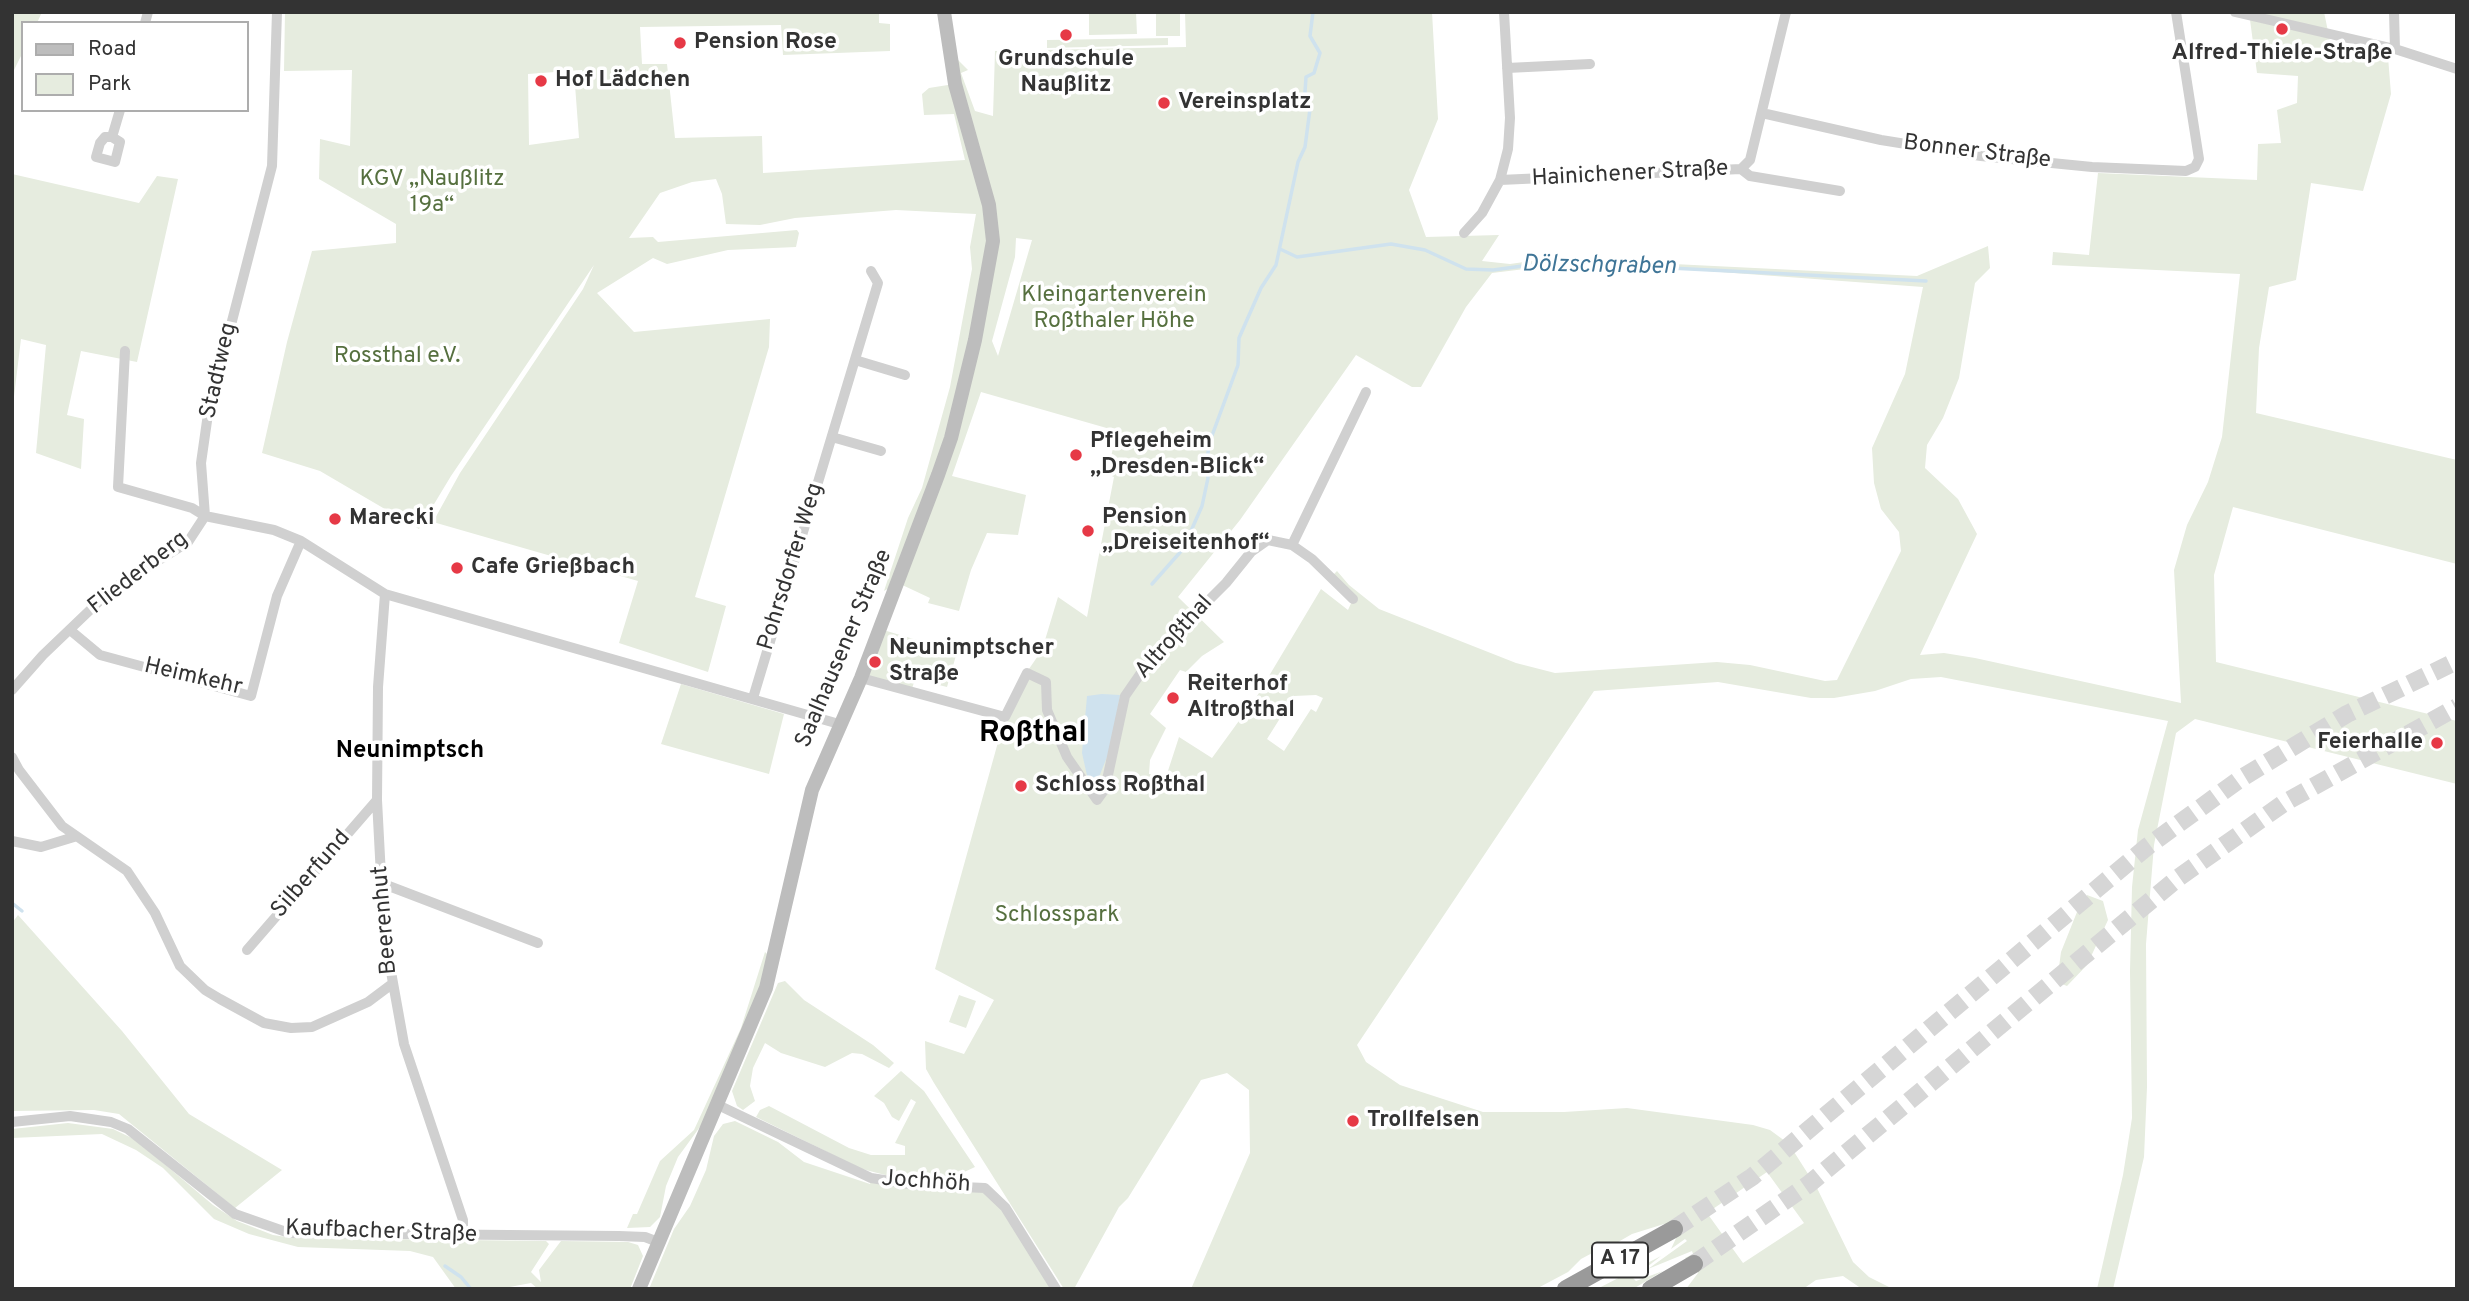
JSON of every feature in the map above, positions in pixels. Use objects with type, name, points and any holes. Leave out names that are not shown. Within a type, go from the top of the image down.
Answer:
[{"type":"highway","name":"A 17","points":[[1566,1289],[1674,1230]]},
{"type":"highway","name":"A 17","points":[[1651,1289],[1694,1264]]},
{"type":"street","name":"Stadtweg","points":[[205,516],[201,463],[208,414],[272,166],[277,12]]},
{"type":"street","name":"Saalhausener Straße","points":[[639,1289],[718,1105],[773,965],[811,790],[861,678],[951,438],[986,289],[993,241],[989,205],[950,61],[944,12]]},
{"type":"street","points":[[1464,233],[1482,213],[1500,180],[1508,149],[1510,118],[1504,12]]},
{"type":"street","points":[[1741,169],[1750,160],[1786,12]]},
{"type":"street","name":"Bonner Straße","points":[[1762,113],[1881,140],[1980,156],[2092,167],[2186,170],[2195,167],[2199,159],[2176,12]]},
{"type":"street","points":[[2235,12],[2395,49],[2457,69]]},
{"type":"street","points":[[2394,12],[2395,49]]},
{"type":"street","points":[[1507,68],[1590,64]]},
{"type":"street","points":[[112,137],[119,112]]},
{"type":"street","name":"Hainichener Straße","points":[[1500,180],[1741,169],[1750,176],[1840,191]]},
{"type":"street","name":"Pohrsdorfer Weg","points":[[753,698],[878,283],[871,271]]},
{"type":"street","points":[[125,351],[118,487],[192,508],[205,516],[247,523],[300,541],[385,594],[839,724]]},
{"type":"street","points":[[855,360],[905,375]]},
{"type":"street","points":[[1353,599],[1312,559],[1292,545],[1366,392]]},
{"type":"street","points":[[832,437],[881,451]]},
{"type":"street","name":"Fliederberg","points":[[12,690],[43,655],[111,590],[188,542],[205,516]]},
{"type":"street","name":"Altroßthal","points":[[861,678],[1005,717],[1027,673],[1046,682],[1047,710],[1067,757],[1097,800],[1105,789],[1125,696],[1152,657],[1226,583],[1251,552],[1268,540],[1292,545]]},
{"type":"street","name":"Heimkehr","points":[[70,630],[100,655],[250,696],[277,596],[300,541]]},
{"type":"street","name":"Beerenhut","points":[[385,594],[377,687],[377,800],[381,883],[392,984],[404,1044],[463,1220],[463,1236]]},
{"type":"street","points":[[12,757],[42,800],[74,838],[127,871],[155,914],[180,966],[205,990],[264,1023],[291,1028],[312,1027],[368,1002],[392,984]]},
{"type":"street","name":"Silberfund","points":[[247,950],[377,800]]},
{"type":"street","points":[[12,841],[41,847],[74,838]]},
{"type":"street","points":[[381,883],[538,943]]},
{"type":"street","name":"Jochhöh","points":[[718,1105],[871,1178],[916,1185],[985,1188],[1005,1207],[1056,1289]]},
{"type":"street","name":"Kaufbacher Straße","points":[[12,1122],[70,1116],[111,1122],[128,1129],[235,1214],[271,1229],[289,1233],[619,1236],[645,1237],[658,1242]]},
{"type":"green space","points":[[12,12],[42,12],[38,21],[21,21],[21,56],[12,74]]},
{"type":"green space","points":[[285,12],[879,12],[879,23],[890,24],[890,51],[783,55],[781,25],[640,27],[642,64],[667,64],[675,138],[762,136],[763,173],[965,160],[954,114],[924,115],[922,94],[929,88],[954,84],[947,49],[968,70],[961,73],[975,111],[993,116],[995,51],[1186,47],[1185,12],[1432,12],[1438,119],[1409,190],[1426,237],[1499,235],[1482,261],[1510,264],[1552,258],[1917,276],[1988,246],[1990,268],[1975,283],[1959,378],[1943,418],[1927,445],[1925,468],[1958,499],[1977,534],[1920,655],[1944,653],[1975,658],[2181,703],[2174,570],[2187,525],[2208,482],[2222,437],[2240,274],[2052,265],[2053,252],[2089,255],[2098,173],[2257,180],[2258,144],[2281,143],[2277,110],[2297,103],[2298,76],[2257,73],[2249,12],[2324,12],[2330,41],[2388,57],[2391,94],[2363,191],[2311,183],[2296,280],[2269,287],[2259,348],[2256,413],[2457,460],[2457,564],[2233,507],[2214,575],[2216,662],[2457,721],[2457,784],[2195,719],[2176,733],[2154,845],[2146,944],[2147,1087],[2144,1157],[2113,1289],[2097,1289],[2123,1175],[2132,1118],[2130,971],[2132,887],[2138,830],[2168,721],[1941,677],[1911,679],[1875,691],[1834,698],[1811,698],[1718,682],[1594,691],[1357,1045],[1366,1062],[1400,1085],[1483,1112],[1564,1112],[1627,1108],[1753,1125],[1770,1130],[1789,1144],[1817,1188],[1853,1262],[1869,1277],[1893,1289],[1862,1289],[1843,1276],[1816,1280],[1803,1289],[1686,1289],[1698,1273],[1685,1258],[1693,1254],[1692,1251],[1648,1269],[1687,1241],[1685,1239],[1671,1249],[1678,1234],[1669,1224],[1664,1224],[1632,1234],[1613,1245],[1611,1243],[1581,1259],[1568,1272],[1536,1289],[1191,1289],[1250,1153],[1249,1090],[1227,1073],[1201,1080],[1128,1198],[1119,1207],[1074,1289],[1064,1289],[926,1069],[925,1041],[964,1054],[994,1000],[935,969],[1005,717],[1020,682],[1042,650],[1058,597],[1087,617],[1114,477],[1107,474],[1117,431],[981,392],[952,476],[1026,495],[1018,535],[987,533],[971,570],[959,611],[928,603],[930,598],[898,583],[884,591],[908,518],[922,488],[950,387],[972,269],[970,247],[976,214],[896,210],[795,218],[760,225],[726,224],[722,194],[716,179],[692,182],[660,193],[629,238],[653,237],[658,242],[797,230],[799,233],[796,247],[728,250],[667,264],[653,258],[597,293],[634,332],[770,319],[769,347],[695,597],[726,606],[708,672],[619,643],[638,581],[433,522],[460,473],[583,289],[594,265],[451,476],[419,529],[320,471],[262,453],[287,342],[312,251],[396,243],[396,224],[319,179],[320,139],[350,146],[352,70],[284,71]],"holes":[[[582,70],[584,84],[575,85],[579,138],[529,145],[528,74]],[[1016,238],[1032,240],[998,356],[992,341],[1015,257]],[[1558,265],[1639,266],[1923,287],[1905,374],[1872,448],[1874,483],[1881,509],[1899,532],[1901,551],[1837,680],[1825,681],[1750,665],[1717,662],[1555,673],[1516,663],[1379,609],[1349,585],[1337,571],[1331,577],[1353,599],[1348,610],[1321,589],[1257,696],[1212,758],[1179,737],[1166,777],[1149,774],[1150,760],[1166,728],[1150,714],[1180,670],[1186,672],[1202,656],[1224,642],[1178,597],[1240,520],[1356,355],[1412,387],[1421,387],[1466,307],[1492,273]],[[1316,695],[1323,698],[1316,712],[1311,709],[1284,751],[1267,739],[1294,696]],[[1767,1172],[1804,1223],[1743,1263],[1707,1213]]]},
{"type":"green space","points":[[1136,12],[1137,34],[1089,35],[1089,14]]},
{"type":"green space","points":[[1156,12],[1180,12],[1180,36],[1156,36]]},
{"type":"green space","points":[[1168,38],[1168,45],[1047,48],[1047,40]]},
{"type":"green space","points":[[12,174],[139,203],[157,176],[178,179],[137,362],[81,351],[67,415],[84,419],[81,469],[36,453],[46,345],[21,339],[12,413]]},
{"type":"green space","points":[[880,629],[957,652],[947,687],[915,679],[911,692],[861,678]]},
{"type":"green space","points":[[681,684],[784,714],[769,774],[661,744]]},
{"type":"green space","points":[[2087,895],[2103,901],[2108,920],[2087,965],[2067,986],[2057,982],[2061,952]]},
{"type":"green space","points":[[18,915],[122,1031],[189,1114],[282,1170],[235,1208],[119,1114],[94,1110],[12,1111],[12,923]]},
{"type":"green space","points":[[765,952],[767,954],[762,983],[705,1120],[678,1157],[666,1186],[660,1217],[650,1227],[627,1228],[633,1214],[637,1214],[660,1161],[694,1130],[741,1028]]},
{"type":"green space","points":[[785,981],[804,1000],[873,1045],[894,1063],[889,1068],[862,1054],[852,1053],[825,1067],[781,1053],[765,1043],[753,1068],[750,1086],[755,1101],[743,1110],[737,1106],[732,1091],[778,983]]},
{"type":"green space","points":[[959,995],[976,1001],[966,1028],[949,1022]]},
{"type":"green space","points":[[901,1071],[924,1091],[975,1167],[947,1180],[889,1176],[862,1169],[756,1117],[760,1110],[769,1106],[849,1148],[871,1155],[905,1155],[905,1146],[895,1143],[916,1102],[911,1099],[899,1121],[892,1117],[884,1103],[874,1096]]},
{"type":"green space","points":[[735,1121],[778,1142],[804,1162],[870,1184],[871,1178],[990,1191],[1056,1289],[649,1289],[674,1229],[690,1206],[706,1170],[714,1136],[723,1124]]},
{"type":"green space","points":[[68,1123],[113,1129],[136,1140],[213,1205],[237,1221],[273,1235],[293,1238],[546,1241],[549,1244],[531,1272],[541,1282],[539,1270],[561,1241],[628,1242],[638,1245],[643,1256],[630,1289],[538,1289],[531,1283],[499,1289],[456,1289],[433,1257],[410,1251],[298,1247],[249,1234],[214,1219],[163,1168],[136,1150],[102,1134],[12,1138],[12,1129]]},
{"type":"green space","points":[[1661,1256],[1633,1278],[1636,1281],[1663,1271],[1633,1289],[1597,1289]]},
{"type":"water","points":[[1120,695],[1111,747],[1095,787],[1088,780],[1082,753],[1087,696]]},
{"type":"waterway","points":[[1152,584],[1183,549],[1202,506],[1208,478],[1206,464],[1210,441],[1238,365],[1239,338],[1261,288],[1276,265],[1298,162],[1305,147],[1310,109],[1305,92],[1306,77],[1314,73],[1320,53],[1310,36],[1313,12]]},
{"type":"waterway","name":"Dölzschgraben","points":[[1280,249],[1297,257],[1391,244],[1425,250],[1466,269],[1493,270],[1552,262],[1926,281]]},
{"type":"waterway","points":[[12,903],[22,911]]},
{"type":"waterway","points":[[445,1266],[461,1277],[471,1289]]},
{"type":"tunnel","points":[[1674,1229],[1752,1177],[2148,846],[2240,779],[2347,714],[2457,661]]},
{"type":"tunnel","points":[[1694,1264],[1809,1184],[2178,878],[2284,803],[2457,707]]},
{"type":"place","name":"Alfred-Thiele-Straße","points":[[2282,29]]},
{"type":"place","name":"Grundschule Naußlitz","points":[[1066,35]]},
{"type":"place","name":"Pension Rose","points":[[680,43]]},
{"type":"place","name":"Hof Lädchen","points":[[541,81]]},
{"type":"place","name":"Vereinsplatz","points":[[1164,103]]},
{"type":"place","name":"Pflegeheim „Dresden-Blick“","points":[[1076,455]]},
{"type":"place","name":"Marecki","points":[[335,519]]},
{"type":"place","name":"Pension „Dreiseitenhof“","points":[[1088,531]]},
{"type":"place","name":"Cafe Grießbach","points":[[457,568]]},
{"type":"place","name":"Neunimptscher Straße","points":[[875,662]]},
{"type":"place","name":"Reiterhof Altroßthal","points":[[1173,698]]},
{"type":"place","name":"Feierhalle","points":[[2437,743]]},
{"type":"place","name":"Schloss Roßthal","points":[[1021,786]]},
{"type":"place","name":"Trollfelsen","points":[[1353,1121]]},
{"type":"district","name":"Roßthal","points":[[1033,735]]},
{"type":"district","name":"Neunimptsch","points":[[410,752]]},
{"type":"park label","name":"KGV „Naußlitz 19a“","points":[[432,193]]},
{"type":"park label","name":"Kleingartenverein Roßthaler Höhe","points":[[1114,309]]},
{"type":"park label","name":"Rossthal e.V.","points":[[397,357]]},
{"type":"park label","name":"Schlosspark","points":[[1057,916]]}]
